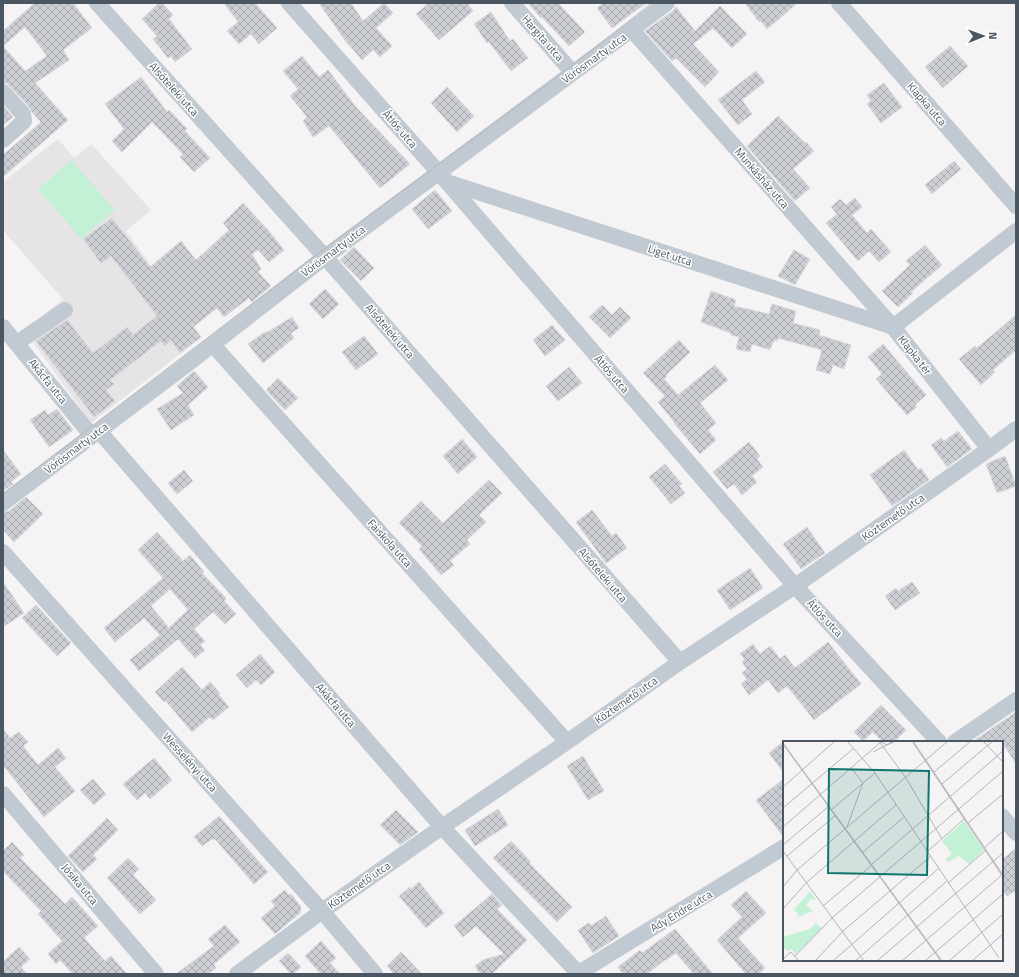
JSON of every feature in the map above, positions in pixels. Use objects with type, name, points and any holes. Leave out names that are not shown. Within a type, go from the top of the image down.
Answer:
[{"type":"street","name":"Alsóteleki utca","points":[[97,3],[325,257],[680,662]]},
{"type":"street","name":"Átlós utca","points":[[289,3],[442,177],[795,586],[938,741]]},
{"type":"street","name":"Hargita utca","points":[[512,3],[573,73]]},
{"type":"street","name":"Klapka utca","points":[[839,3],[1016,206]]},
{"type":"street","name":"Vörösmarty utca","points":[[3,503],[213,345],[325,257],[442,177],[573,73],[632,30],[664,4]]},
{"type":"street","name":"Munkásház utca","points":[[632,30],[893,327]]},
{"type":"street","points":[[3,92],[23,114],[24,122],[3,140]]},
{"type":"street","name":"Liget utca","points":[[442,177],[893,327]]},
{"type":"street","name":"Klapka tér","points":[[989,449],[893,327],[1016,231]]},
{"type":"street","points":[[16,343],[65,310]]},
{"type":"street","name":"Akácfa utca","points":[[3,327],[95,434],[442,827],[578,974]]},
{"type":"street","name":"Faiskola utca","points":[[213,345],[567,742]]},
{"type":"street","name":"Köztemető utca","points":[[236,974],[322,911],[442,827],[567,742],[680,662],[795,586],[1016,429]]},
{"type":"street","name":"Wesselényi utca","points":[[3,552],[322,911],[375,974]]},
{"type":"street","points":[[956,741],[1016,700]]},
{"type":"street","name":"Jósika utca","points":[[3,794],[156,974]]},
{"type":"street","points":[[1003,817],[1016,833]]},
{"type":"street","name":"Ady Endre utca","points":[[578,974],[783,848]]},
{"type":"shaded area","points":[[58,139],[74,158],[91,144],[151,210],[126,231],[202,337],[91,423],[25,331],[63,299],[3,230],[3,182]]},
{"type":"green space","points":[[71,160],[115,210],[81,239],[38,189]]},
{"type":"building","points":[[35,3],[73,3],[92,28],[63,50],[69,60],[35,83],[68,120],[3,177],[3,155],[41,122],[10,86],[3,83],[3,46],[3,31]],"holes":[[[25,27],[47,56],[25,71],[3,46]]]},
{"type":"building","points":[[159,3],[162,3],[173,15],[169,19],[192,49],[175,62],[171,56],[168,58],[153,39],[157,36],[142,19]]},
{"type":"building","points":[[224,3],[255,3],[277,28],[259,44],[251,34],[239,44],[227,31],[238,22]]},
{"type":"building","points":[[319,3],[351,3],[363,21],[384,3],[393,13],[376,28],[392,46],[380,57],[373,50],[362,60],[344,39]]},
{"type":"building","points":[[429,3],[467,3],[473,11],[439,40],[416,14]]},
{"type":"building","points":[[528,3],[558,3],[585,32],[569,46]]},
{"type":"building","points":[[604,3],[646,3],[612,28],[597,8]]},
{"type":"building","points":[[745,3],[797,3],[767,29],[761,21],[759,22]]},
{"type":"building","points":[[720,6],[747,34],[732,48],[713,28],[693,44],[719,72],[705,87],[676,58],[672,61],[645,31],[673,11],[676,7],[695,31]]},
{"type":"building","points":[[491,12],[510,41],[513,39],[528,58],[511,71],[489,42],[487,43],[474,24]]},
{"type":"building","points":[[950,46],[968,66],[943,88],[925,67]]},
{"type":"building","points":[[302,56],[319,77],[328,70],[355,106],[410,164],[380,188],[329,126],[313,137],[303,121],[307,117],[290,96],[298,89],[283,71]]},
{"type":"building","points":[[756,71],[765,82],[742,100],[752,114],[738,125],[718,100]]},
{"type":"building","points":[[141,77],[167,112],[169,110],[187,129],[185,131],[210,158],[194,172],[180,157],[183,154],[152,122],[122,152],[112,141],[124,129],[105,104]]},
{"type":"building","points":[[884,83],[902,107],[881,123],[867,104],[871,101],[867,95]]},
{"type":"building","points":[[447,87],[474,116],[457,132],[431,103]]},
{"type":"building","points":[[3,106],[13,117],[3,125]]},
{"type":"building","points":[[778,116],[814,151],[793,169],[810,188],[795,201],[747,146]]},
{"type":"building","points":[[954,161],[961,169],[932,194],[925,185]]},
{"type":"building","points":[[435,190],[452,211],[428,229],[412,209]]},
{"type":"building","points":[[855,198],[862,207],[852,215],[867,233],[871,229],[891,252],[879,262],[869,251],[858,261],[826,223],[837,214],[831,207],[840,199],[846,205]]},
{"type":"building","points":[[243,203],[284,250],[269,262],[258,250],[252,254],[261,269],[258,272],[271,286],[252,302],[249,298],[224,317],[217,308],[193,327],[201,337],[180,353],[171,340],[165,346],[161,341],[110,380],[114,384],[106,390],[115,401],[94,417],[36,341],[67,320],[93,353],[127,327],[133,335],[157,316],[111,256],[101,263],[83,239],[112,218],[150,267],[181,241],[196,260],[229,230],[223,223]]},
{"type":"building","points":[[925,245],[942,265],[911,292],[913,293],[898,307],[882,291],[910,265],[906,261]]},
{"type":"building","points":[[354,247],[374,268],[361,281],[340,260]]},
{"type":"building","points":[[794,250],[810,259],[795,285],[778,276]]},
{"type":"building","points":[[325,289],[339,304],[323,319],[309,304]]},
{"type":"building","points":[[711,291],[736,300],[734,306],[769,314],[772,304],[796,311],[793,323],[820,330],[819,335],[851,345],[844,369],[833,365],[830,374],[816,370],[822,350],[778,338],[777,341],[774,340],[770,350],[752,344],[750,352],[736,349],[739,337],[701,322]]},
{"type":"building","points":[[602,305],[612,315],[620,307],[631,318],[610,338],[589,317]]},
{"type":"building","points":[[1016,315],[1016,350],[993,370],[995,372],[981,385],[959,359],[975,346],[977,348]]},
{"type":"building","points":[[292,317],[299,328],[291,333],[294,338],[263,363],[248,344],[265,332],[266,333]]},
{"type":"building","points":[[552,325],[565,340],[545,356],[533,340]]},
{"type":"building","points":[[364,336],[378,354],[356,370],[342,352]]},
{"type":"building","points":[[679,340],[690,352],[666,375],[667,376],[664,379],[678,395],[715,365],[728,380],[700,403],[716,423],[708,430],[716,440],[700,454],[658,402],[665,396],[643,373]]},
{"type":"building","points":[[883,344],[926,395],[915,405],[917,407],[907,415],[876,379],[882,374],[868,357]]},
{"type":"building","points":[[569,367],[582,383],[558,401],[546,386]]},
{"type":"building","points":[[194,371],[208,387],[188,405],[194,415],[171,430],[157,409],[183,393],[177,386]]},
{"type":"building","points":[[278,378],[298,398],[285,410],[266,390]]},
{"type":"building","points":[[57,409],[73,430],[49,447],[30,420],[45,410],[48,415]]},
{"type":"building","points":[[958,431],[972,449],[947,467],[931,445],[941,438],[944,441]]},
{"type":"building","points":[[462,439],[477,457],[458,474],[443,456]]},
{"type":"building","points":[[749,442],[760,456],[757,459],[763,467],[752,476],[757,482],[742,495],[734,484],[727,489],[713,472]]},
{"type":"building","points":[[3,450],[21,474],[11,482],[13,484],[3,491]]},
{"type":"building","points":[[904,450],[918,470],[921,468],[929,480],[892,506],[870,475]]},
{"type":"building","points":[[1005,456],[1016,486],[997,493],[986,464]]},
{"type":"building","points":[[665,464],[682,484],[679,486],[685,493],[671,504],[649,477]]},
{"type":"building","points":[[184,470],[193,481],[177,494],[168,483]]},
{"type":"building","points":[[489,480],[502,493],[479,515],[486,522],[467,540],[470,544],[450,561],[454,565],[441,575],[419,549],[422,546],[399,523],[421,501],[443,523]]},
{"type":"building","points":[[26,497],[43,514],[14,542],[3,530],[3,512],[9,511]]},
{"type":"building","points":[[592,510],[612,536],[616,533],[627,548],[606,563],[576,522]]},
{"type":"building","points":[[807,527],[825,553],[801,569],[783,544]]},
{"type":"building","points":[[157,532],[183,561],[190,555],[204,572],[202,573],[226,598],[224,601],[236,614],[225,624],[213,612],[194,629],[205,641],[200,645],[205,650],[195,658],[178,639],[139,671],[130,660],[160,635],[144,618],[115,642],[104,628],[163,578],[138,550]],"holes":[[[170,589],[188,610],[169,628],[151,606]]]},
{"type":"building","points":[[750,568],[763,588],[730,610],[717,590]]},
{"type":"building","points":[[3,582],[24,613],[3,627]]},
{"type":"building","points":[[912,582],[920,593],[895,610],[885,596],[896,588],[898,591]]},
{"type":"building","points":[[36,605],[71,643],[57,656],[22,618]]},
{"type":"building","points":[[828,642],[861,684],[814,720],[787,686],[778,693],[768,680],[749,695],[741,684],[747,679],[742,673],[747,669],[742,662],[745,659],[740,654],[753,644],[760,654],[770,646],[780,659],[785,655],[795,668]]},
{"type":"building","points":[[260,654],[275,672],[261,685],[256,680],[247,688],[236,675]]},
{"type":"building","points":[[182,667],[202,690],[210,682],[220,693],[218,694],[229,707],[213,720],[210,717],[192,732],[165,700],[164,702],[155,692]]},
{"type":"building","points":[[881,705],[906,730],[895,741],[882,741],[873,732],[863,741],[854,732]]},
{"type":"building","points":[[1016,712],[1016,764],[1003,744],[1003,741],[973,741]]},
{"type":"building","points":[[3,729],[10,738],[19,732],[28,742],[23,746],[38,765],[58,748],[66,758],[55,767],[75,791],[44,817],[3,765]]},
{"type":"building","points":[[783,742],[783,772],[769,753]]},
{"type":"building","points":[[583,756],[604,791],[588,800],[567,766]]},
{"type":"building","points":[[154,758],[172,780],[150,799],[145,793],[137,800],[123,784]]},
{"type":"building","points":[[93,779],[106,794],[94,805],[80,790]]},
{"type":"building","points":[[783,780],[783,837],[756,800]]},
{"type":"building","points":[[498,809],[508,825],[475,846],[465,830]]},
{"type":"building","points":[[396,810],[418,832],[400,845],[380,825]]},
{"type":"building","points":[[219,816],[268,872],[254,884],[215,839],[212,839],[202,846],[194,837]]},
{"type":"building","points":[[107,818],[118,830],[93,855],[97,859],[83,872],[68,856]]},
{"type":"building","points":[[511,841],[531,862],[529,863],[572,907],[557,922],[493,858]]},
{"type":"building","points":[[12,842],[24,855],[20,858],[65,904],[72,897],[98,926],[84,938],[105,961],[111,956],[127,974],[73,974],[60,960],[56,964],[48,954],[62,941],[38,914],[41,911],[3,871],[3,851]]},
{"type":"building","points":[[1016,848],[1016,890],[1007,896],[1003,890],[1003,859]]},
{"type":"building","points":[[128,858],[139,869],[133,875],[156,900],[140,914],[107,878]]},
{"type":"building","points":[[419,882],[444,913],[426,928],[399,896]]},
{"type":"building","points":[[285,890],[289,895],[291,894],[301,907],[300,913],[275,934],[261,918],[275,906],[271,901]]},
{"type":"building","points":[[746,891],[766,913],[738,938],[765,968],[759,974],[746,974],[717,940],[742,917],[731,905]]},
{"type":"building","points":[[492,894],[502,905],[497,909],[527,940],[492,974],[480,974],[475,966],[483,960],[504,954],[476,926],[463,937],[454,926]]},
{"type":"building","points":[[606,916],[619,936],[593,953],[578,930],[589,923],[591,926]]},
{"type":"building","points":[[225,925],[240,942],[214,964],[216,968],[208,974],[176,974],[214,946],[208,939]]},
{"type":"building","points":[[675,929],[713,974],[694,974],[676,953],[647,974],[623,974],[618,967],[640,950],[642,953]]},
{"type":"building","points":[[321,941],[336,958],[330,963],[340,974],[321,974],[305,956]]},
{"type":"building","points":[[19,947],[30,959],[21,967],[27,974],[3,974],[3,962]]},
{"type":"building","points":[[401,952],[422,974],[394,974],[387,966]]},
{"type":"building","points":[[288,953],[301,967],[293,974],[291,974],[279,961]]},
{"type":"tram line","points":[[3,494],[320,252],[569,68],[652,3]]}]
